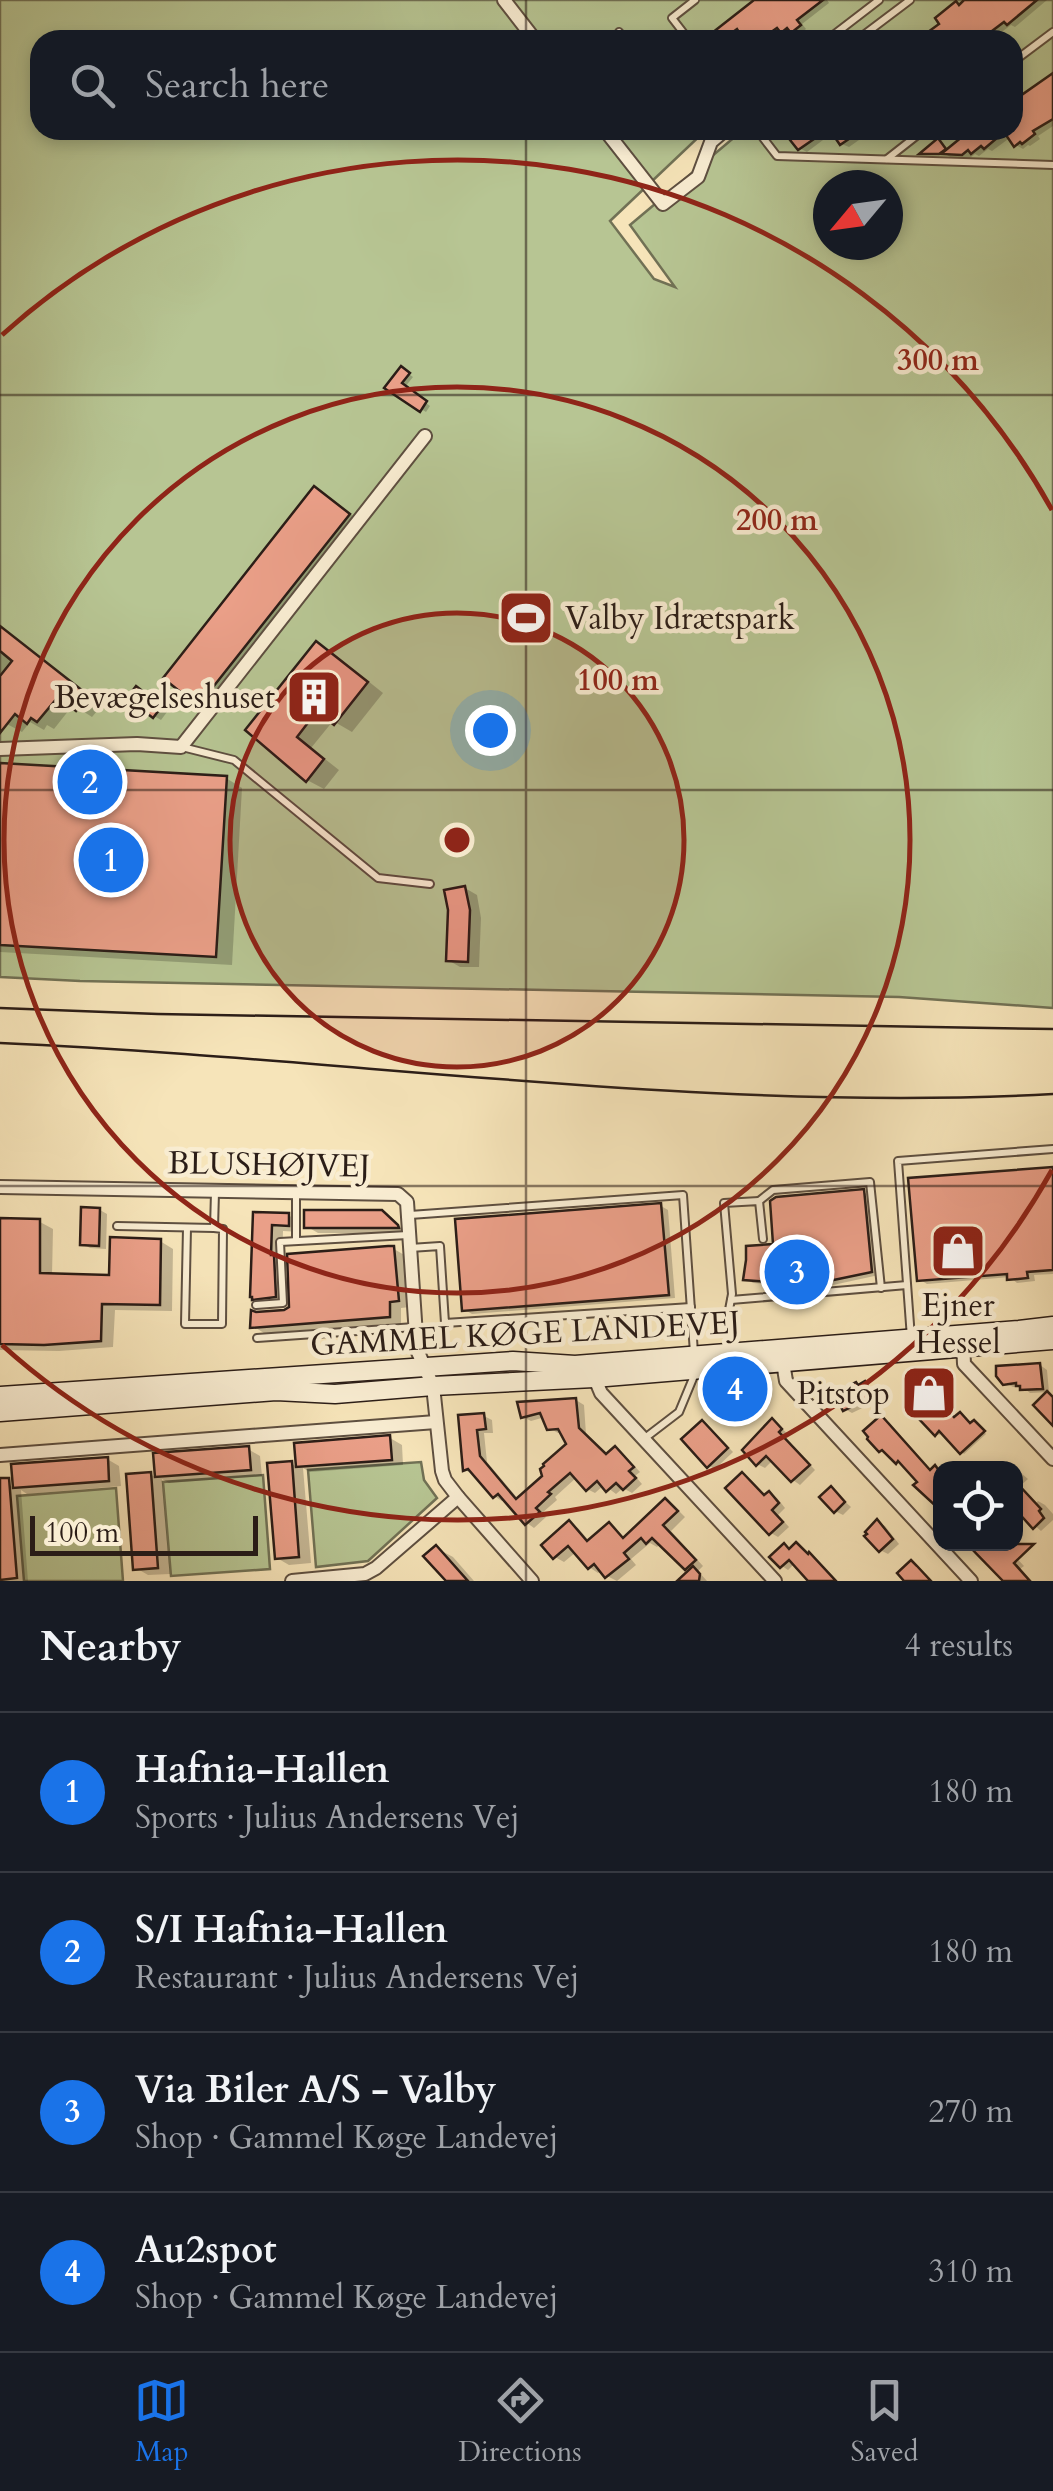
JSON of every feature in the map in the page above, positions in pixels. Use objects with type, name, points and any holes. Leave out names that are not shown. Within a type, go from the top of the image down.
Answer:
[{"type":"main road","name":"GAMMEL KØGE LANDEVEJ","points":[[963,1341],[1053,1326]]},
{"type":"main road","name":"GAMMEL KØGE LANDEVEJ","points":[[0,1412],[276,1391],[336,1394],[963,1341],[1053,1340]]},
{"type":"main road","name":"GAMMEL KØGE LANDEVEJ","points":[[0,1396],[513,1361],[593,1371]]},
{"type":"street","points":[[504,0],[527,30]]},
{"type":"street","points":[[612,140],[662,204],[698,176],[712,142]]},
{"type":"street","points":[[0,750],[137,744],[181,747],[424,436]]},
{"type":"street","name":"BLUSHØJVEJ","points":[[0,1187],[398,1194],[407,1202],[417,1350],[433,1386],[442,1472],[458,1497],[532,1581]]},
{"type":"street","points":[[963,1341],[964,1364],[1053,1459]]},
{"type":"street","points":[[782,1356],[786,1381],[971,1581]]},
{"type":"street","points":[[593,1371],[600,1393],[776,1581]]},
{"type":"street","points":[[0,1455],[436,1422]]},
{"type":"street","points":[[292,1581],[366,1574],[458,1497]]},
{"type":"lane","points":[[681,30],[672,18],[696,0]]},
{"type":"lane","points":[[840,30],[880,0]]},
{"type":"lane","points":[[870,30],[910,0]]},
{"type":"lane","points":[[1023,54],[1053,32]]},
{"type":"lane","points":[[765,140],[777,156],[1053,165]]},
{"type":"lane","points":[[886,160],[911,140]]},
{"type":"lane","points":[[181,747],[234,760],[378,878],[430,884]]},
{"type":"lane","points":[[912,1345],[898,1161],[1053,1150]]},
{"type":"lane","points":[[734,1359],[728,1316],[731,1300],[724,1203],[759,1200],[773,1190],[870,1182],[880,1288]]},
{"type":"lane","points":[[214,1191],[214,1228]]},
{"type":"lane","points":[[296,1192],[296,1241]]},
{"type":"lane","points":[[408,1215],[683,1195],[695,1362],[679,1412],[644,1439]]},
{"type":"lane","points":[[759,1200],[763,1239]]},
{"type":"lane","points":[[117,1226],[224,1229],[222,1324],[185,1324],[186,1228]]},
{"type":"lane","points":[[256,1305],[283,1303],[280,1242],[410,1241],[440,1246],[445,1323],[691,1307]]},
{"type":"lane","points":[[731,1300],[907,1285]]},
{"type":"lane","points":[[258,1338],[415,1327]]},
{"type":"green space","name":"Valby Idrætspark","points":[[0,0],[1053,0],[1053,1008],[899,997],[0,977]],"holes":[[[30,30],[1023,30],[1023,140],[731,140],[630,225],[675,287],[654,279],[610,221],[695,140],[30,140]]]},
{"type":"green space","points":[[421,1462],[424,1480],[437,1498],[368,1561],[316,1567],[308,1470]]},
{"type":"green space","points":[[263,1475],[270,1569],[171,1576],[163,1482]]},
{"type":"green space","points":[[116,1488],[123,1581],[24,1581],[17,1496]]},
{"type":"building","points":[[754,0],[823,0],[797,20],[801,25],[795,30],[716,30]]},
{"type":"building","points":[[964,0],[1037,0],[1007,25],[1004,22],[993,30],[931,30],[939,24],[935,18],[956,1],[959,5]]},
{"type":"building","points":[[1053,73],[1053,119],[1014,147],[1009,140],[1023,140],[1023,94]]},
{"type":"building","points":[[790,140],[812,140],[798,150]]},
{"type":"building","points":[[936,140],[946,149],[939,154],[919,154]]},
{"type":"building","points":[[958,140],[995,140],[971,154],[968,150],[962,155],[941,154]]},
{"type":"building","points":[[401,366],[410,373],[402,383],[427,401],[420,412],[384,388]]},
{"type":"building","points":[[314,486],[350,514],[198,706],[163,678]]},
{"type":"building","points":[[0,626],[88,695],[76,711],[58,697],[37,722],[31,718],[27,724],[15,714],[0,733],[0,676],[12,661],[0,651]]},
{"type":"building","name":"Bevægelseshuset","points":[[316,641],[368,682],[334,725],[317,711],[297,737],[324,759],[306,782],[245,730]]},
{"type":"building","points":[[136,686],[162,706],[153,718],[127,698]]},
{"type":"building","points":[[0,763],[227,776],[216,957],[0,945]]},
{"type":"building","points":[[465,886],[470,910],[468,962],[446,961],[448,910],[444,890]]},
{"type":"building","points":[[1053,1167],[1053,1270],[1027,1272],[1028,1278],[1007,1280],[1007,1274],[917,1281],[908,1178]]},
{"type":"building","points":[[864,1189],[872,1272],[797,1284],[743,1280],[746,1246],[773,1244],[770,1201],[776,1197]]},
{"type":"building","points":[[661,1203],[669,1295],[462,1311],[455,1219]]},
{"type":"building","points":[[81,1207],[100,1208],[99,1246],[80,1245]]},
{"type":"building","points":[[304,1210],[382,1210],[399,1228],[304,1228]]},
{"type":"building","points":[[253,1212],[289,1213],[289,1226],[272,1225],[276,1297],[250,1297]]},
{"type":"building","points":[[0,1218],[40,1219],[40,1273],[109,1275],[110,1237],[161,1239],[160,1305],[102,1304],[101,1341],[0,1344]]},
{"type":"building","points":[[394,1246],[399,1301],[390,1302],[390,1317],[250,1328],[251,1310],[289,1307],[287,1254]]},
{"type":"building","points":[[1040,1363],[1043,1389],[1020,1390],[1016,1383],[1003,1385],[996,1376],[996,1366]]},
{"type":"building","points":[[928,1373],[940,1386],[926,1389],[954,1417],[960,1412],[985,1431],[960,1454],[939,1431],[935,1436],[904,1403],[908,1399],[905,1396]]},
{"type":"building","points":[[865,1381],[873,1396],[843,1411],[834,1393]]},
{"type":"building","points":[[742,1385],[760,1404],[728,1406],[727,1386]]},
{"type":"building","points":[[1047,1391],[1053,1397],[1053,1426],[1033,1405]]},
{"type":"building","points":[[576,1398],[579,1428],[606,1454],[615,1446],[634,1467],[629,1471],[636,1478],[623,1490],[616,1483],[606,1492],[597,1481],[586,1491],[570,1473],[548,1492],[551,1494],[536,1508],[540,1512],[525,1525],[498,1494],[493,1498],[468,1469],[463,1471],[458,1415],[484,1413],[486,1429],[477,1430],[480,1456],[516,1499],[542,1476],[543,1464],[566,1444],[558,1429],[547,1430],[540,1413],[521,1418],[517,1402]]},
{"type":"building","points":[[881,1415],[930,1470],[933,1467],[933,1504],[913,1485],[917,1482],[898,1461],[896,1464],[882,1450],[879,1452],[863,1431]]},
{"type":"building","points":[[772,1418],[782,1429],[779,1432],[810,1465],[791,1482],[766,1456],[756,1466],[742,1450]]},
{"type":"building","points":[[702,1420],[728,1448],[707,1468],[681,1439]]},
{"type":"building","points":[[390,1435],[392,1460],[296,1467],[294,1443]]},
{"type":"building","points":[[249,1446],[251,1470],[155,1477],[153,1453]]},
{"type":"building","points":[[108,1457],[109,1481],[13,1488],[11,1464]]},
{"type":"building","points":[[292,1461],[299,1557],[275,1559],[267,1463]]},
{"type":"building","points":[[151,1472],[158,1568],[133,1570],[126,1474]]},
{"type":"building","points":[[742,1472],[764,1495],[769,1491],[779,1503],[772,1510],[783,1522],[769,1535],[725,1488]]},
{"type":"building","points":[[0,1478],[9,1478],[17,1578],[0,1580]]},
{"type":"building","points":[[831,1486],[845,1502],[834,1513],[819,1497]]},
{"type":"building","points":[[1023,1490],[1044,1518],[1033,1529],[1023,1518]]},
{"type":"building","points":[[665,1498],[678,1511],[663,1525],[696,1560],[685,1570],[652,1538],[646,1544],[641,1538],[624,1553],[629,1559],[605,1578],[594,1564],[588,1569],[568,1546],[553,1559],[541,1545],[569,1520],[587,1541],[609,1522],[623,1538]]},
{"type":"building","points":[[877,1519],[893,1539],[879,1552],[864,1536]]},
{"type":"building","points":[[796,1542],[836,1581],[808,1581],[789,1560],[780,1568],[769,1557],[784,1543],[789,1549]]},
{"type":"building","points":[[1023,1544],[1034,1544],[1014,1563],[1030,1581],[1003,1581],[974,1551],[1023,1551]]},
{"type":"building","points":[[436,1545],[468,1581],[446,1581],[423,1556]]},
{"type":"building","points":[[911,1560],[931,1581],[904,1581],[897,1573]]},
{"type":"building","points":[[693,1566],[700,1574],[699,1581],[677,1581]]},
{"type":"tram line","points":[[0,1008],[1053,1029]]},
{"type":"tram line","points":[[0,1043],[658,1090],[921,1098],[1053,1094]]},
{"type":"place","name":"Valby Idrætspark","points":[[526,618]]},
{"type":"place","name":"Bevægelseshuset","points":[[314,697]]},
{"type":"place","name":"S/I Hafnia-Hallen","points":[[90,782]]},
{"type":"place","name":"Hafnia-Hallen","points":[[111,860]]},
{"type":"place","name":"Ejner Hessel","points":[[958,1251]]},
{"type":"place","name":"Via Biler A/S - Valby","points":[[797,1272]]},
{"type":"place","name":"Au2spot","points":[[735,1389]]},
{"type":"place","name":"Pitstop","points":[[929,1393]]}]
